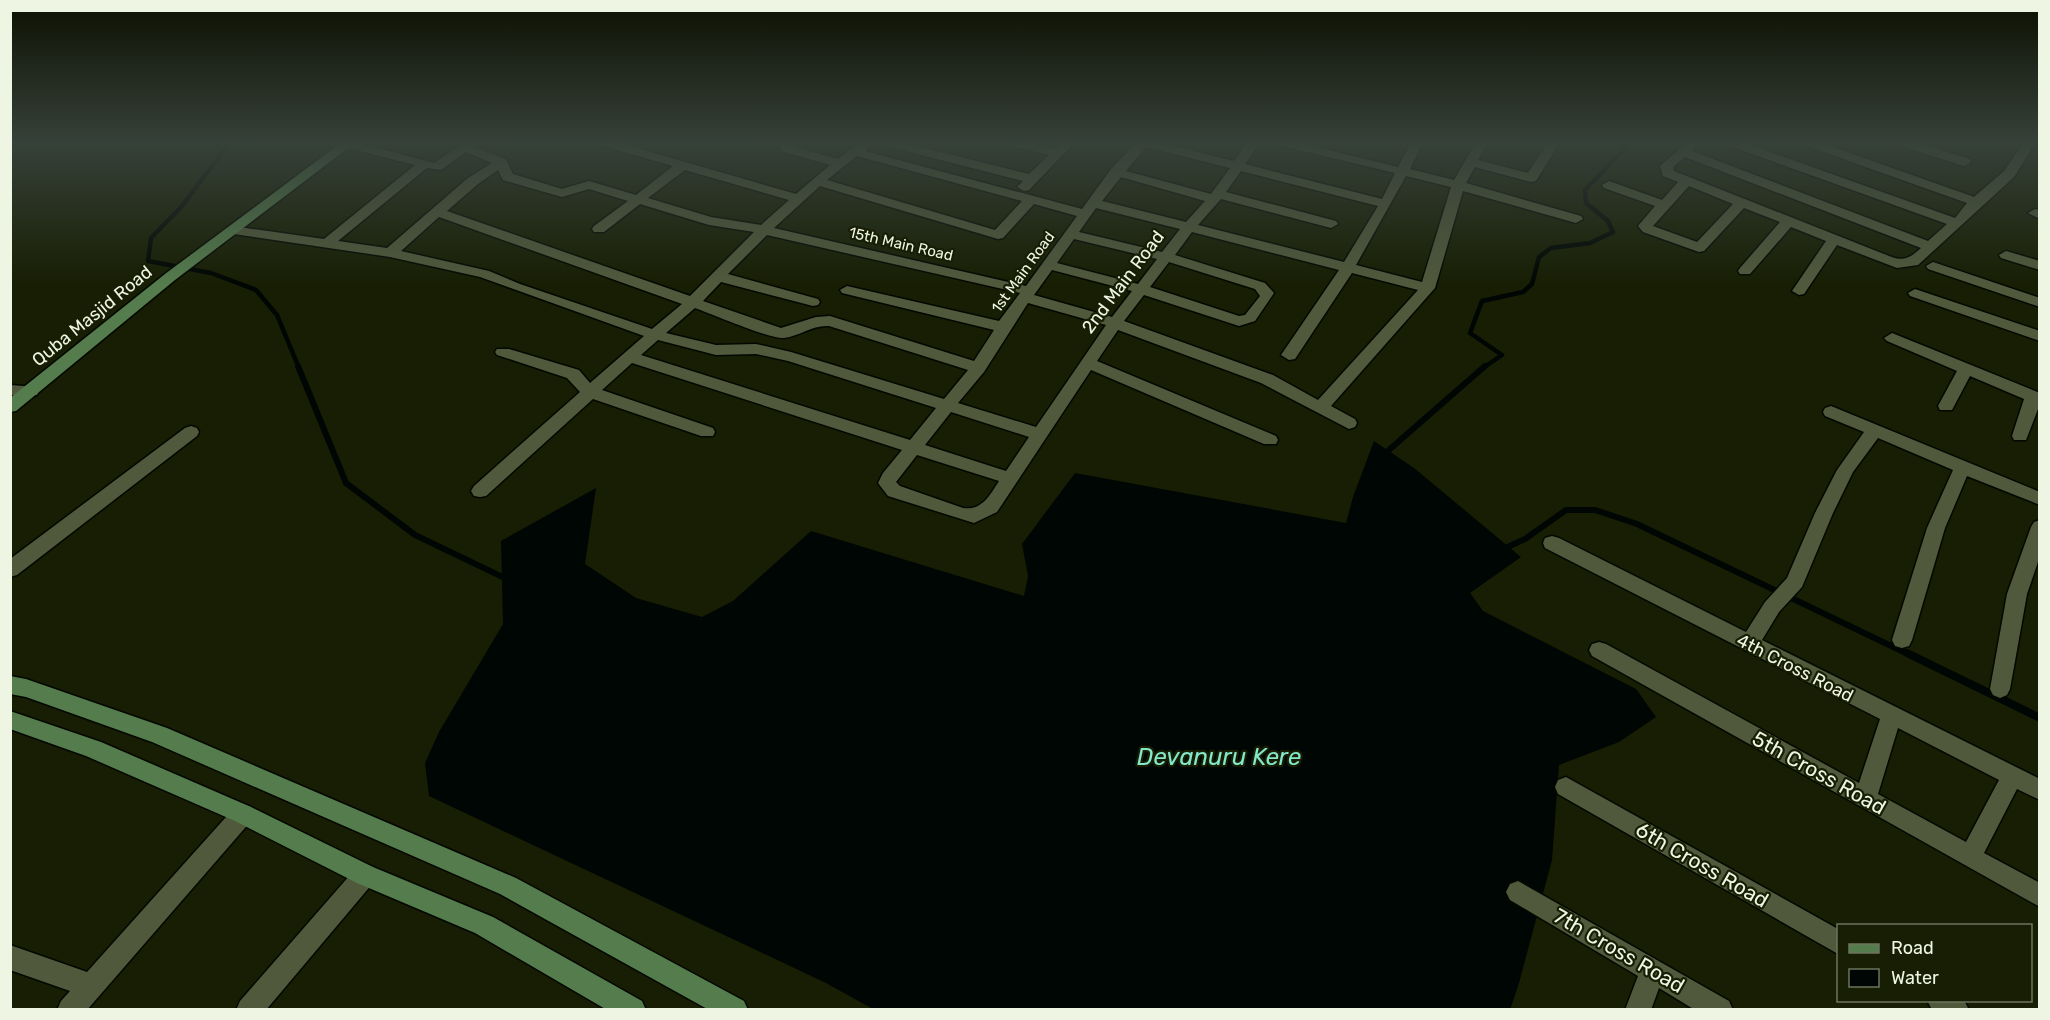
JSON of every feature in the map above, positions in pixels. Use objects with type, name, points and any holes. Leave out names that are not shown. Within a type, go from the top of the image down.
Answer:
[{"type":"street","points":[[232,230],[286,190]]},
{"type":"street","points":[[325,245],[393,190]]},
{"type":"street","points":[[390,254],[463,190]]},
{"type":"street","name":"15th Main Road","points":[[551,190],[562,193],[573,190]]},
{"type":"street","name":"15th Main Road","points":[[605,190],[709,221],[764,230],[1028,294],[1115,322],[1267,379],[1349,423]]},
{"type":"street","points":[[599,229],[650,190]]},
{"type":"street","points":[[767,190],[799,199]]},
{"type":"street","points":[[480,491],[692,303],[764,230],[810,190]]},
{"type":"street","points":[[845,190],[998,235],[1031,199]]},
{"type":"street","points":[[997,190],[1031,199],[1090,208],[1188,228],[1347,270],[1428,288]]},
{"type":"street","points":[[1017,195],[1022,190]]},
{"type":"street","name":"1st Main Road","points":[[912,449],[978,368],[1003,327],[1103,190]]},
{"type":"street","points":[[1186,190],[1332,224]]},
{"type":"street","name":"2nd Main Road","points":[[912,449],[887,483],[894,490],[962,514],[974,516],[991,507],[1115,322],[1220,190]]},
{"type":"street","points":[[1331,190],[1386,204]]},
{"type":"street","points":[[1289,355],[1347,270],[1393,190]]},
{"type":"street","points":[[1321,407],[1428,288],[1457,190]]},
{"type":"street","points":[[1474,190],[1576,219]]},
{"type":"street","points":[[1622,190],[1664,205]]},
{"type":"street","points":[[1678,190],[1645,226],[1699,248],[1741,203]]},
{"type":"street","points":[[1708,190],[1897,264],[1913,262],[1991,190]]},
{"type":"street","points":[[1781,190],[1929,246]]},
{"type":"street","points":[[1864,190],[1957,223]]},
{"type":"street","points":[[1941,190],[1976,202]]},
{"type":"street","points":[[437,212],[780,333],[791,333],[816,320],[830,321],[978,368]]},
{"type":"street","points":[[1745,271],[1788,221]]},
{"type":"street","points":[[232,230],[390,254],[484,274],[515,287],[655,335],[716,350],[756,349],[773,352],[948,405],[1044,426]]},
{"type":"street","name":"Quba Masjid Road","points":[[10,407],[170,277],[232,230]]},
{"type":"street","points":[[1049,265],[1141,289],[1244,322],[1250,318],[1267,296],[1260,286],[1166,257],[1071,234]]},
{"type":"street","points":[[1799,291],[1834,239]]},
{"type":"street","points":[[2006,255],[2040,267]]},
{"type":"street","points":[[1933,266],[2040,303]]},
{"type":"street","points":[[720,277],[813,302]]},
{"type":"street","points":[[847,290],[1003,327]]},
{"type":"street","points":[[1915,293],[2040,336]]},
{"type":"street","points":[[1892,338],[2036,398],[2020,436]]},
{"type":"street","points":[[503,352],[573,374],[590,392],[707,432]]},
{"type":"street","points":[[629,357],[912,449],[1010,478]]},
{"type":"street","points":[[1088,363],[1270,440]]},
{"type":"street","points":[[1946,406],[1966,369]]},
{"type":"street","points":[[10,390],[31,391]]},
{"type":"street","points":[[1831,412],[2040,499]]},
{"type":"street","points":[[1749,644],[1772,607],[1795,582],[1837,487],[1875,429]]},
{"type":"street","points":[[10,570],[191,432]]},
{"type":"street","points":[[1902,640],[1936,528],[1963,466]]},
{"type":"street","points":[[2000,689],[2017,594],[2040,527]]},
{"type":"street","name":"4th Cross Road","points":[[1552,543],[2040,790]]},
{"type":"street","name":"5th Cross Road","points":[[1599,650],[2040,896]]},
{"type":"street","points":[[10,685],[26,688],[159,735],[508,886],[735,1010]]},
{"type":"street","points":[[1865,799],[1892,717]]},
{"type":"street","points":[[10,720],[93,749],[243,814],[365,875],[484,926],[633,1010]]},
{"type":"street","points":[[1970,857],[2012,777]]},
{"type":"street","name":"6th Cross Road","points":[[1566,787],[1837,941]]},
{"type":"street","points":[[70,1010],[243,814]]},
{"type":"street","points":[[249,1010],[365,875]]},
{"type":"street","name":"7th Cross Road","points":[[1518,892],[1720,1010]]},
{"type":"street","points":[[10,957],[93,986]]},
{"type":"street","points":[[1638,1010],[1653,970]]},
{"type":"street","points":[[1943,1002],[1956,1010]]},
{"type":"water","name":"Devanuru Kere","points":[[1374,441],[1414,468],[1521,557],[1470,593],[1483,611],[1636,689],[1656,717],[1619,742],[1559,765],[1552,860],[1510,1010],[873,1009],[826,983],[429,796],[425,763],[439,732],[503,624],[501,541],[596,488],[585,564],[636,598],[702,617],[733,601],[811,531],[1024,596],[1028,576],[1022,544],[1075,473],[1346,523]]},
{"type":"waterway","points":[[194,190],[151,238],[148,261],[211,273],[256,290],[277,315],[299,368]]},
{"type":"waterway","points":[[1483,368],[1502,355],[1470,333],[1482,301],[1523,292],[1532,284],[1539,257],[1551,248],[1590,243],[1613,232],[1608,221],[1586,203],[1585,190]]},
{"type":"waterway","points":[[298,366],[346,483],[415,535],[509,580]]},
{"type":"waterway","points":[[1382,456],[1485,366]]},
{"type":"waterway","points":[[1501,550],[1525,539],[1566,510],[1595,510],[1637,524],[1910,655]]},
{"type":"waterway","points":[[1907,653],[2040,718]]}]
